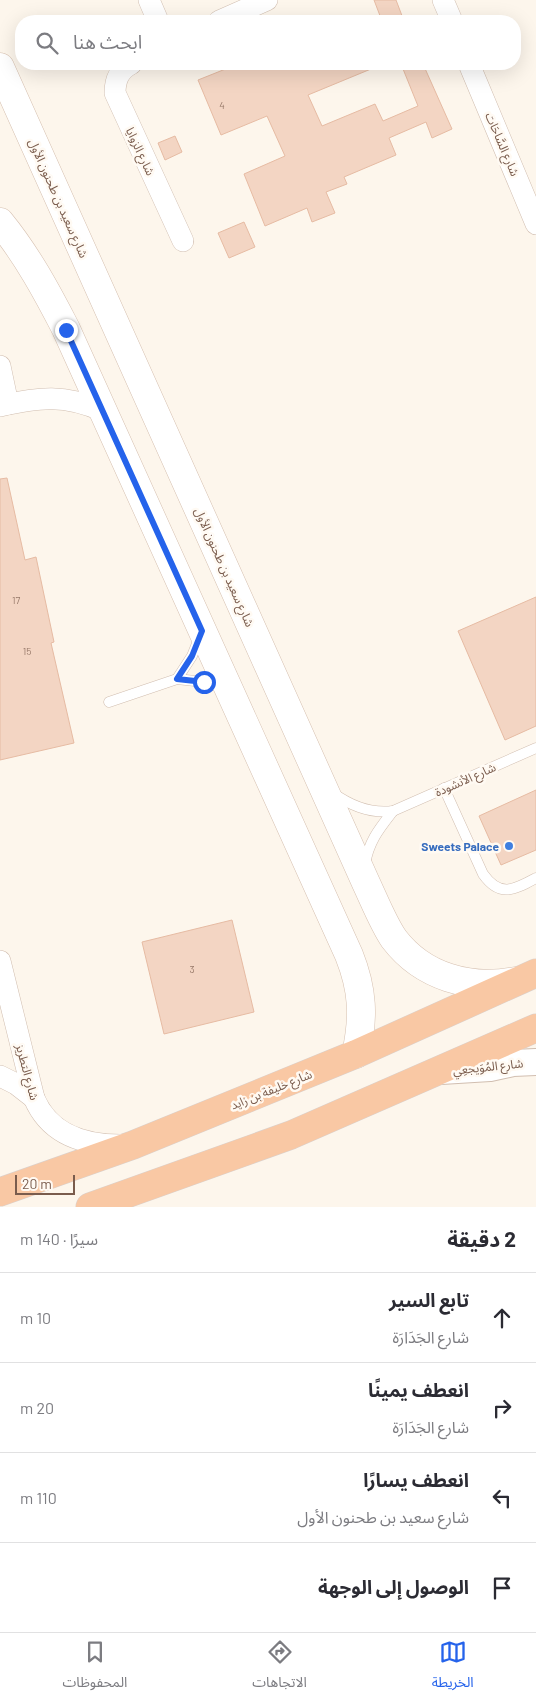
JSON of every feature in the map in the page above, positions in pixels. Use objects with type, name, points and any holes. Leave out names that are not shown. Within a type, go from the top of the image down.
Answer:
[{"type":"highway","name":"شارع خليفة بن زايد","points":[[0,1192],[133,1145],[356,1054],[528,976]]},
{"type":"highway","points":[[90,1207],[118,1201],[291,1135],[536,1028]]},
{"type":"main road","name":"شارع سعيد بن طحنون الأول","points":[[0,66],[366,883],[393,938],[422,965],[440,975],[480,984],[500,984],[528,976]]},
{"type":"main road","points":[[0,222],[49,295],[322,894],[356,974],[361,994],[362,1014],[356,1054]]},
{"type":"street","points":[[149,0],[155,15]]},
{"type":"street","points":[[233,15],[267,0]]},
{"type":"street","points":[[443,0],[449,15]]},
{"type":"street","name":"شارع الزوايا","points":[[124,70],[115,82],[115,93],[182,241]]},
{"type":"street","name":"شارع السَّاحَات","points":[[473,70],[528,183],[536,224]]},
{"type":"street","points":[[0,366],[4,405],[32,398],[61,398],[90,405],[103,411]]},
{"type":"street","name":"شارع التطريز","points":[[0,961],[34,1098],[46,1119],[64,1134],[75,1138],[102,1144],[133,1145]]},
{"type":"street","points":[[0,1069],[20,1040]]},
{"type":"street","name":"شارع المُوَيجعِي","points":[[440,1071],[490,1068],[536,1062]]},
{"type":"street","points":[[0,1076],[16,1084],[34,1098]]},
{"type":"lane","points":[[177,679],[192,656],[202,631]]},
{"type":"lane","points":[[109,702],[177,679],[204,682],[230,690]]},
{"type":"lane","name":"شارع الأنشودة","points":[[322,782],[334,794],[363,809],[379,812],[393,811],[536,748]]},
{"type":"lane","points":[[444,788],[483,874],[490,884],[501,890],[512,888],[536,878]]},
{"type":"lane","name":"شارع الأنشودة","points":[[366,883],[364,867],[373,836],[393,811]]},
{"type":"building","points":[[374,0],[396,0],[402,15],[380,15]]},
{"type":"building","points":[[223,70],[368,70],[308,95],[322,126],[375,104],[383,121],[418,106],[403,70],[426,70],[452,129],[432,138],[426,122],[389,138],[396,155],[344,177],[347,184],[326,192],[335,213],[312,222],[307,208],[265,226],[244,174],[285,156],[267,116],[221,135],[198,80]]},
{"type":"building","points":[[175,136],[182,152],[165,160],[158,143]]},
{"type":"building","points":[[244,222],[255,247],[229,258],[218,233]]},
{"type":"building","points":[[7,478],[25,560],[36,557],[54,642],[51,643],[74,743],[0,760],[0,479]]},
{"type":"building","points":[[536,597],[536,726],[505,740],[458,631]]},
{"type":"building","points":[[536,790],[536,850],[501,865],[479,816]]},
{"type":"building","points":[[232,920],[254,1012],[164,1034],[142,942]]},
{"type":"place","name":"Sweets Palace","points":[[509,846]]},
{"type":"route","points":[[66,330],[202,631],[192,656],[177,679],[204,682]]}]
